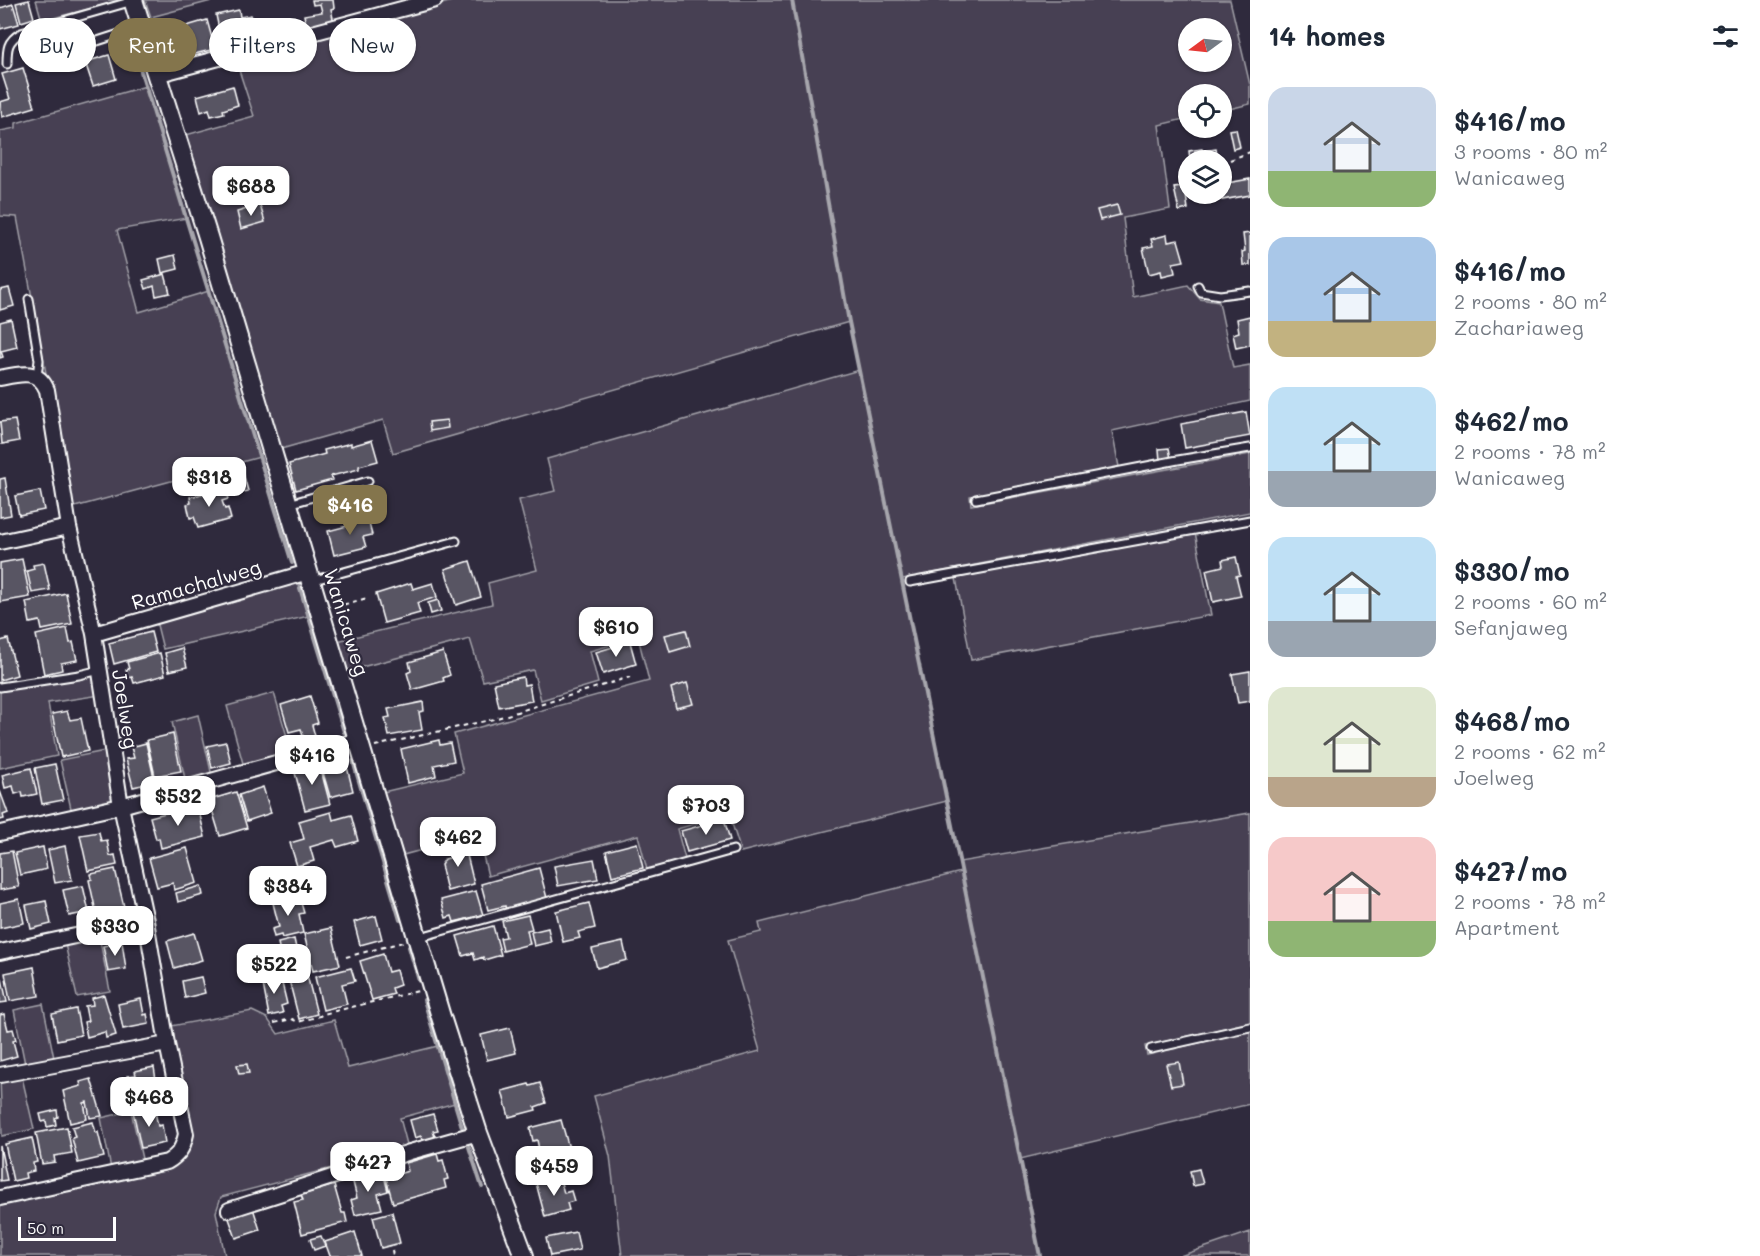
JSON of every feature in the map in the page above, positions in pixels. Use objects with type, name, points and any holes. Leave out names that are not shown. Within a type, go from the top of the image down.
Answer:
[{"type":"street","name":"Wanicaweg","points":[[133,0],[138,18]]},
{"type":"street","points":[[156,75],[435,0]]},
{"type":"street","name":"Wanicaweg","points":[[155,72],[289,504],[432,988],[478,1133],[524,1256]]},
{"type":"street","points":[[0,378],[24,372],[40,379]]},
{"type":"street","name":"Joelweg","points":[[0,1198],[167,1162],[177,1156],[183,1147],[186,1134],[167,1044],[147,921],[121,807],[94,634],[69,527],[40,379]]},
{"type":"street","points":[[0,542],[69,527]]},
{"type":"street","name":"Ramachalweg","points":[[94,634],[310,577]]},
{"type":"street","points":[[0,832],[121,807],[360,745]]},
{"type":"street","points":[[0,952],[147,921]]},
{"type":"street","points":[[0,1075],[167,1044]]},
{"type":"street","points":[[229,1210],[410,1152],[478,1133]]},
{"type":"lane","points":[[8,64],[7,46],[13,37],[133,0]]},
{"type":"lane","points":[[1198,286],[1202,292],[1209,295],[1250,291]]},
{"type":"lane","points":[[29,299],[40,379]]},
{"type":"lane","points":[[976,499],[1250,448]]},
{"type":"lane","points":[[289,504],[368,481]]},
{"type":"lane","points":[[910,582],[1250,520]]},
{"type":"lane","name":"Ramachalweg","points":[[310,577],[456,541]]},
{"type":"lane","points":[[0,687],[100,670]]},
{"type":"lane","points":[[417,938],[733,850]]},
{"type":"lane","points":[[1151,1049],[1250,1027]]},
{"type":"path","points":[[1232,159],[1250,152]]},
{"type":"path","points":[[320,611],[367,598]]},
{"type":"path","points":[[360,745],[494,718],[630,677]]},
{"type":"path","points":[[346,957],[417,938]]},
{"type":"path","points":[[274,1023],[292,1019],[297,1022],[432,988]]},
{"type":"path","points":[[392,1250],[393,1256]]},
{"type":"shaded area","points":[[36,0],[119,1],[54,18],[41,18]]},
{"type":"shaded area","points":[[145,0],[215,0],[151,17]]},
{"type":"shaded area","points":[[456,0],[1230,0],[1250,85],[1250,104],[1232,108],[1232,84],[1178,84],[1178,120],[1159,125],[1170,209],[1123,218],[1133,297],[1188,285],[1200,299],[1219,302],[1233,368],[1250,365],[1250,401],[1112,431],[1119,467],[970,496],[971,505],[1250,454],[1250,512],[902,579],[947,801],[741,852],[729,814],[677,829],[685,859],[647,870],[638,835],[488,876],[478,835],[403,855],[383,792],[463,773],[454,734],[649,681],[638,637],[590,651],[598,683],[541,700],[533,670],[483,681],[470,639],[346,671],[337,641],[492,604],[488,583],[537,570],[519,500],[555,491],[547,459],[859,370],[849,322],[393,453],[383,420],[281,449],[186,135],[254,116],[240,72],[317,72],[317,39],[329,35],[329,72],[416,72],[416,18],[391,18]]},
{"type":"shaded area","points":[[146,86],[187,218],[117,230],[139,312],[209,291],[260,457],[71,508],[17,217],[0,216],[0,131],[16,128],[16,123]]},
{"type":"shaded area","points":[[1195,532],[1211,615],[971,660],[956,578]]},
{"type":"shaded area","points":[[298,581],[309,616],[163,649],[156,621]]},
{"type":"shaded area","points":[[95,674],[101,695],[48,703],[57,756],[0,768],[0,691]]},
{"type":"shaded area","points":[[274,693],[292,753],[244,767],[227,706]]},
{"type":"shaded area","points":[[198,715],[212,776],[186,783],[172,722]]},
{"type":"shaded area","points":[[110,750],[118,793],[112,804],[72,813],[60,760]]},
{"type":"shaded area","points":[[1250,813],[1250,1022],[1145,1046],[1147,1055],[1250,1031],[1250,1104],[1020,1159],[1040,1256],[622,1256],[610,1156],[594,1096],[760,1051],[728,940],[761,932],[759,923],[961,872],[959,862]]},
{"type":"shaded area","points":[[99,936],[110,991],[77,997],[65,944]]},
{"type":"shaded area","points":[[43,1004],[54,1058],[25,1064],[14,1010]]},
{"type":"shaded area","points":[[252,1011],[267,1018],[278,1034],[334,1020],[348,1068],[438,1046],[455,1103],[400,1118],[408,1148],[221,1197],[216,1212],[225,1256],[0,1256],[0,1205],[172,1167],[186,1154],[192,1140],[171,1026]]},
{"type":"shaded area","points":[[21,1073],[34,1129],[2,1136],[0,1076]]},
{"type":"shaded area","points":[[131,1111],[143,1163],[111,1169],[101,1118]]},
{"type":"shaded area","points":[[1250,1232],[1250,1256],[1180,1256]]},
{"type":"building","points":[[29,0],[34,18],[20,18],[16,3]]},
{"type":"building","points":[[312,0],[333,0],[334,8],[331,9],[333,18],[329,18],[329,24],[317,27],[317,18],[305,18],[304,15],[322,12],[320,4],[313,5]]},
{"type":"building","points":[[13,4],[18,24],[0,29],[0,8]]},
{"type":"building","points":[[239,10],[240,17],[251,15],[252,18],[217,18],[216,15]]},
{"type":"building","points":[[207,20],[209,27],[209,50],[197,53],[197,23]]},
{"type":"building","points":[[108,55],[108,72],[114,72],[116,79],[93,86],[88,72],[96,72],[96,59]]},
{"type":"building","points":[[18,69],[18,72],[24,72],[35,107],[2,117],[0,102],[10,99],[2,74]]},
{"type":"building","points":[[233,86],[238,105],[223,110],[224,113],[211,116],[209,109],[201,112],[197,96]]},
{"type":"building","points":[[1236,129],[1240,147],[1233,149],[1231,138],[1232,130]]},
{"type":"building","points":[[1250,179],[1250,195],[1232,198],[1232,182]]},
{"type":"building","points":[[1174,188],[1178,188],[1178,204],[1187,204],[1188,209],[1179,211]]},
{"type":"building","points":[[260,205],[265,222],[241,229],[237,212]]},
{"type":"building","points":[[1117,205],[1120,215],[1100,220],[1097,210]]},
{"type":"building","points":[[1250,233],[1250,265],[1243,265],[1242,252],[1245,251],[1243,234]]},
{"type":"building","points":[[1167,235],[1168,242],[1178,240],[1184,261],[1173,263],[1175,273],[1162,276],[1161,271],[1149,274],[1143,248],[1153,246],[1151,239]]},
{"type":"building","points":[[175,255],[178,269],[162,273],[159,259]]},
{"type":"building","points":[[165,274],[170,293],[156,296],[154,286],[146,289],[143,280]]},
{"type":"building","points":[[9,288],[14,306],[0,310],[0,290]]},
{"type":"building","points":[[1250,316],[1250,345],[1236,348],[1233,334],[1239,332],[1237,319]]},
{"type":"building","points":[[11,319],[17,347],[1,351],[3,357],[0,358],[0,322]]},
{"type":"building","points":[[1246,412],[1250,436],[1185,448],[1181,424]]},
{"type":"building","points":[[15,420],[19,441],[2,444],[0,422]]},
{"type":"building","points":[[447,420],[448,428],[430,431],[429,422]]},
{"type":"building","points":[[372,440],[378,461],[359,466],[359,469],[331,476],[332,480],[296,490],[289,464],[325,454],[324,450]]},
{"type":"building","points":[[1169,448],[1171,459],[1160,461],[1159,449]]},
{"type":"building","points":[[243,473],[248,491],[232,495],[225,478]]},
{"type":"building","points":[[5,478],[11,515],[0,517],[0,479]]},
{"type":"building","points":[[225,488],[228,499],[222,501],[225,509],[228,508],[231,519],[198,528],[194,517],[190,518],[187,504],[191,503],[190,497]]},
{"type":"building","points":[[365,488],[370,509],[339,516],[334,495]]},
{"type":"building","points":[[40,491],[44,510],[19,515],[15,496]]},
{"type":"building","points":[[367,516],[372,535],[363,537],[366,547],[334,555],[328,531],[351,525],[350,520]]},
{"type":"building","points":[[1236,557],[1240,575],[1236,576],[1241,596],[1213,602],[1206,570],[1223,566],[1222,560]]},
{"type":"building","points":[[22,559],[30,597],[0,602],[0,563]]},
{"type":"building","points":[[470,561],[481,597],[456,605],[445,569]]},
{"type":"building","points":[[44,563],[50,590],[32,593],[27,571],[34,569],[33,565]]},
{"type":"building","points":[[411,583],[413,589],[433,583],[437,597],[417,603],[420,613],[384,623],[376,594]]},
{"type":"building","points":[[66,593],[72,624],[42,630],[40,621],[30,623],[26,602]]},
{"type":"building","points":[[438,600],[441,611],[431,614],[428,603]]},
{"type":"building","points":[[67,628],[77,660],[61,663],[62,670],[44,674],[36,635]]},
{"type":"building","points":[[686,630],[690,646],[670,652],[665,635]]},
{"type":"building","points":[[151,632],[156,652],[114,664],[109,643]]},
{"type":"building","points":[[8,639],[17,675],[0,680],[0,641]]},
{"type":"building","points":[[630,642],[636,664],[603,674],[596,652]]},
{"type":"building","points":[[182,648],[187,667],[169,671],[165,653]]},
{"type":"building","points":[[443,652],[450,675],[443,678],[444,681],[412,690],[407,673],[411,671],[409,662]]},
{"type":"building","points":[[160,653],[165,675],[134,683],[132,677],[128,678],[127,662]]},
{"type":"building","points":[[1250,671],[1250,701],[1238,703],[1232,674]]},
{"type":"building","points":[[523,677],[524,685],[529,684],[532,701],[499,707],[494,683]]},
{"type":"building","points":[[687,683],[693,704],[676,708],[671,688]]},
{"type":"building","points":[[310,696],[318,723],[312,725],[315,736],[304,740],[301,729],[289,732],[281,705]]},
{"type":"building","points":[[423,702],[424,711],[419,712],[422,730],[389,736],[385,718],[390,717],[388,709]]},
{"type":"building","points":[[67,711],[70,720],[81,718],[88,751],[61,757],[52,714]]},
{"type":"building","points":[[173,734],[181,771],[155,776],[147,740]]},
{"type":"building","points":[[439,740],[440,745],[450,743],[454,761],[434,765],[436,776],[408,783],[401,749]]},
{"type":"building","points":[[226,742],[231,763],[212,768],[207,746]]},
{"type":"building","points":[[146,743],[155,782],[133,787],[126,759],[134,758],[131,747]]},
{"type":"building","points":[[319,763],[330,804],[305,810],[294,769]]},
{"type":"building","points":[[346,763],[353,791],[330,797],[322,769]]},
{"type":"building","points":[[55,764],[63,800],[42,804],[35,768]]},
{"type":"building","points":[[31,768],[37,794],[23,797],[22,792],[15,794],[13,786],[5,788],[2,775]]},
{"type":"building","points":[[263,787],[271,813],[247,821],[239,795]]},
{"type":"building","points":[[0,791],[8,813],[3,815],[4,819],[0,820]]},
{"type":"building","points":[[236,792],[247,828],[220,836],[209,800]]},
{"type":"building","points":[[188,807],[190,813],[199,811],[205,837],[161,848],[150,817]]},
{"type":"building","points":[[331,812],[333,820],[351,815],[358,841],[337,847],[334,840],[310,847],[314,861],[297,866],[290,843],[304,839],[299,821]]},
{"type":"building","points":[[724,819],[730,840],[687,852],[681,831]]},
{"type":"building","points":[[99,832],[101,841],[107,840],[110,856],[115,855],[117,865],[88,871],[80,835]]},
{"type":"building","points":[[469,843],[472,854],[467,855],[474,884],[447,891],[441,865],[445,859],[453,857],[451,848]]},
{"type":"building","points":[[637,843],[643,868],[612,876],[606,851]]},
{"type":"building","points":[[65,846],[72,880],[55,883],[48,850]]},
{"type":"building","points":[[43,847],[47,869],[20,875],[15,853]]},
{"type":"building","points":[[187,848],[197,883],[174,890],[173,883],[157,887],[149,858]]},
{"type":"building","points":[[12,851],[19,887],[0,890],[0,853]]},
{"type":"building","points":[[594,859],[598,879],[558,886],[554,866]]},
{"type":"building","points":[[539,868],[547,898],[506,910],[505,906],[488,910],[481,884]]},
{"type":"building","points":[[115,869],[124,907],[120,908],[122,915],[110,917],[108,909],[96,912],[89,880],[92,879],[91,874]]},
{"type":"building","points":[[83,886],[89,912],[69,916],[63,890]]},
{"type":"building","points":[[201,886],[203,895],[178,902],[176,893]]},
{"type":"building","points":[[476,891],[483,915],[454,922],[452,916],[446,918],[441,900]]},
{"type":"building","points":[[299,896],[304,913],[299,914],[303,933],[282,938],[281,935],[274,937],[272,929],[279,927],[273,903]]},
{"type":"building","points":[[19,899],[24,923],[0,928],[0,903]]},
{"type":"building","points":[[46,901],[51,924],[31,929],[26,905]]},
{"type":"building","points":[[589,903],[595,928],[578,932],[580,938],[563,942],[556,911]]},
{"type":"building","points":[[528,915],[532,929],[527,930],[530,944],[503,951],[500,938],[506,937],[502,921]]},
{"type":"building","points":[[376,916],[382,939],[360,945],[354,922]]},
{"type":"building","points":[[493,926],[501,955],[484,960],[483,957],[475,960],[473,953],[463,956],[457,936]]},
{"type":"building","points":[[331,928],[340,965],[313,971],[304,934]]},
{"type":"building","points":[[548,928],[551,942],[534,946],[531,932]]},
{"type":"building","points":[[194,933],[202,960],[174,968],[167,941]]},
{"type":"building","points":[[294,939],[298,957],[302,956],[304,962],[299,963],[301,971],[285,975],[278,943]]},
{"type":"building","points":[[122,942],[126,969],[108,972],[103,946]]},
{"type":"building","points":[[623,942],[627,960],[597,968],[592,949]]},
{"type":"building","points":[[383,954],[388,972],[396,970],[400,985],[392,988],[394,994],[372,1000],[360,961]]},
{"type":"building","points":[[34,967],[39,996],[10,1001],[5,973]]},
{"type":"building","points":[[351,968],[355,981],[342,984],[347,1004],[323,1010],[315,977]]},
{"type":"building","points":[[280,975],[287,1004],[281,1006],[283,1013],[269,1016],[262,979]]},
{"type":"building","points":[[307,975],[317,1014],[299,1019],[289,980]]},
{"type":"building","points":[[201,977],[205,993],[185,998],[182,981]]},
{"type":"building","points":[[0,979],[2,979],[7,1002],[0,1003]]},
{"type":"building","points":[[104,995],[116,1035],[106,1038],[105,1032],[87,1037],[84,1022],[88,1021],[85,1006],[93,1005],[92,998]]},
{"type":"building","points":[[141,999],[144,1015],[147,1014],[149,1024],[123,1029],[118,1004]]},
{"type":"building","points":[[76,1009],[81,1035],[57,1040],[52,1014]]},
{"type":"building","points":[[4,1014],[8,1030],[13,1029],[17,1056],[0,1061],[0,1015]]},
{"type":"building","points":[[510,1028],[516,1053],[487,1060],[481,1035]]},
{"type":"building","points":[[1179,1062],[1183,1084],[1171,1086],[1166,1064]]},
{"type":"building","points":[[247,1064],[249,1073],[239,1074],[237,1065]]},
{"type":"building","points":[[154,1067],[157,1086],[161,1085],[164,1103],[133,1109],[127,1076],[136,1075],[135,1071]]},
{"type":"building","points":[[91,1079],[102,1116],[90,1118],[87,1102],[84,1103],[87,1119],[70,1123],[63,1091],[81,1086],[80,1082]]},
{"type":"building","points":[[540,1083],[546,1103],[535,1107],[536,1110],[509,1117],[502,1091]]},
{"type":"building","points":[[154,1107],[158,1126],[162,1125],[165,1143],[141,1148],[133,1111]]},
{"type":"building","points":[[57,1110],[56,1125],[47,1127],[46,1121],[42,1122],[40,1114]]},
{"type":"building","points":[[433,1114],[438,1130],[433,1131],[435,1137],[422,1141],[421,1136],[415,1138],[410,1120]]},
{"type":"building","points":[[561,1120],[572,1159],[540,1168],[537,1140],[533,1141],[530,1128]]},
{"type":"building","points":[[93,1122],[104,1157],[78,1163],[72,1138],[75,1137],[72,1127]]},
{"type":"building","points":[[67,1127],[72,1153],[54,1156],[55,1162],[42,1164],[36,1133]]},
{"type":"building","points":[[32,1138],[37,1162],[33,1163],[34,1171],[25,1173],[26,1178],[13,1181],[5,1144]]},
{"type":"building","points":[[0,1146],[7,1180],[0,1181]]},
{"type":"building","points":[[437,1154],[439,1161],[443,1160],[448,1179],[444,1180],[446,1188],[393,1203],[386,1178],[408,1171],[406,1163]]},
{"type":"building","points":[[1199,1169],[1203,1184],[1193,1186],[1190,1171]]},
{"type":"building","points":[[379,1171],[380,1177],[384,1176],[388,1191],[378,1194],[382,1209],[355,1215],[351,1200],[357,1198],[352,1178]]},
{"type":"building","points":[[559,1176],[564,1193],[571,1191],[574,1201],[567,1203],[569,1210],[545,1217],[536,1183]]},
{"type":"building","points":[[334,1185],[347,1222],[302,1234],[294,1202],[303,1200],[301,1195]]},
{"type":"building","points":[[252,1205],[260,1230],[236,1238],[227,1213]]},
{"type":"building","points":[[392,1212],[400,1243],[381,1248],[373,1217]]},
{"type":"building","points":[[355,1232],[362,1256],[330,1256],[325,1242]]},
{"type":"building","points":[[576,1232],[580,1250],[550,1256],[546,1238]]},
{"type":"building","points":[[321,1236],[325,1246],[314,1250],[310,1239]]},
{"type":"waterway","points":[[792,0],[849,322],[1040,1256]]},
{"type":"waterway","points":[[141,72],[292,563]]},
{"type":"waterway","points":[[300,588],[344,732]]},
{"type":"waterway","points":[[353,761],[400,920]]},
{"type":"waterway","points":[[409,947],[419,981]]},
{"type":"waterway","points":[[424,1000],[462,1127]]},
{"type":"waterway","points":[[469,1147],[482,1187]]}]
